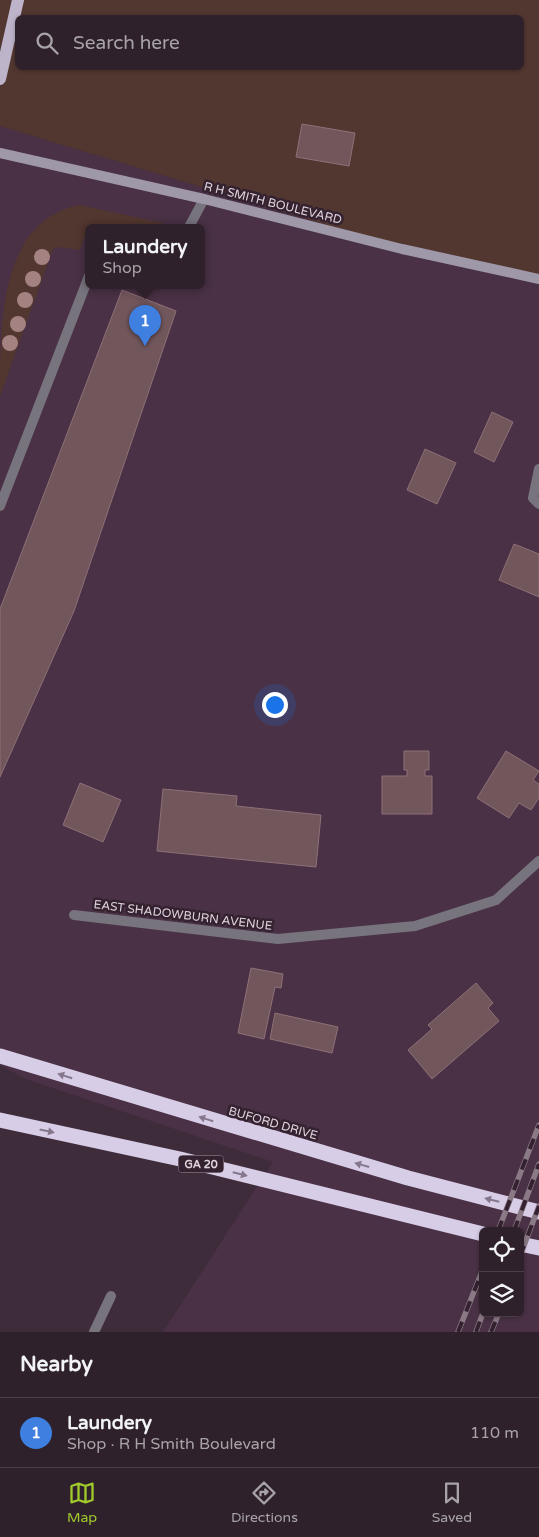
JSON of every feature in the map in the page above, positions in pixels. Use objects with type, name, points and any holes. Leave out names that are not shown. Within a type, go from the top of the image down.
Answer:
[{"type":"highway","name":"BUFORD DRIVE","points":[[0,1056],[408,1178],[539,1212]]},
{"type":"highway","name":"GA 20","points":[[0,1120],[180,1160],[479,1233]]},
{"type":"highway","points":[[524,1245],[539,1248]]},
{"type":"main road","points":[[0,79],[18,0]]},
{"type":"street","name":"R H SMITH BOULEVARD","points":[[0,153],[204,198],[402,249],[539,279]]},
{"type":"street","points":[[191,224],[204,198]]},
{"type":"street","points":[[0,506],[85,286]]},
{"type":"street","points":[[539,469],[533,498],[539,504]]},
{"type":"street","name":"EAST SHADOWBURN AVENUE","points":[[74,915],[278,939],[415,926],[496,900],[539,861]]},
{"type":"street","points":[[94,1332],[111,1296]]},
{"type":"shaded area","points":[[0,0],[539,0],[539,276],[413,251],[0,126]]},
{"type":"shaded area","points":[[0,126],[413,251],[539,276],[539,1332],[163,1332],[273,1162],[26,1079],[0,1065]]},
{"type":"shaded area","points":[[79,205],[163,223],[85,224],[85,238],[80,250],[59,247],[53,249],[0,396],[1,337],[4,307],[10,279],[19,253],[33,231],[53,215]]},
{"type":"building","points":[[302,124],[355,133],[349,166],[296,157]]},
{"type":"building","points":[[122,290],[176,311],[74,611],[0,777],[0,609]]},
{"type":"building","points":[[492,412],[513,422],[494,462],[474,452]]},
{"type":"building","points":[[425,449],[456,463],[437,504],[407,490]]},
{"type":"building","points":[[514,544],[539,554],[539,597],[499,580]]},
{"type":"building","points":[[404,751],[429,751],[429,770],[425,770],[425,776],[432,776],[432,814],[382,814],[382,776],[407,776],[407,770],[404,770]]},
{"type":"building","points":[[506,751],[539,771],[533,780],[539,784],[539,798],[531,810],[519,803],[509,818],[477,798]]},
{"type":"building","points":[[80,783],[121,800],[103,842],[63,825]]},
{"type":"building","points":[[163,789],[237,796],[236,806],[321,815],[316,867],[157,851]]},
{"type":"building","points":[[251,968],[283,974],[281,988],[275,987],[264,1039],[238,1033]]},
{"type":"building","points":[[476,983],[493,1003],[488,1008],[499,1021],[432,1079],[408,1050],[432,1029],[428,1025]]},
{"type":"building","points":[[275,1013],[338,1027],[332,1053],[270,1039]]},
{"type":"railway","points":[[500,1227],[539,1125]]},
{"type":"railway","points":[[515,1227],[539,1164]]},
{"type":"railway","points":[[524,1245],[539,1206]]},
{"type":"railway","points":[[458,1332],[482,1272]]},
{"type":"railway","points":[[476,1332],[482,1317]]},
{"type":"railway","points":[[491,1332],[497,1317]]},
{"type":"place","name":"Laundery","points":[[145,346]]}]
